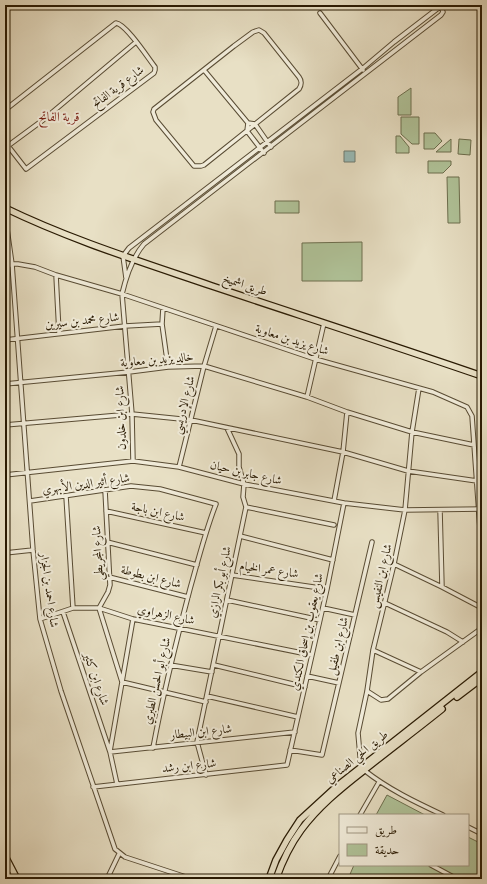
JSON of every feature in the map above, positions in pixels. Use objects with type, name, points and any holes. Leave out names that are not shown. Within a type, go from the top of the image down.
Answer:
[{"type":"highway","name":"طريق اشميخ","points":[[5,208],[35,223],[72,238],[134,260],[482,376]]},
{"type":"highway","name":"طريق الحي الصناعي","points":[[276,879],[286,856],[301,831],[322,806],[362,768],[482,672]]},
{"type":"highway","name":"طريق الحي الصناعي","points":[[270,879],[276,860],[300,820],[336,787],[482,678]]},
{"type":"highway","points":[[5,856],[17,879]]},
{"type":"highway","points":[[5,869],[10,879]]},
{"type":"street","points":[[440,8],[442,10],[443,12],[441,15],[144,244],[137,253],[126,278],[123,256],[129,248],[362,69],[437,9],[440,8]]},
{"type":"street","points":[[320,13],[365,73]]},
{"type":"street","name":"شارع قرية الفاتح","points":[[5,110],[116,23],[120,24],[136,42],[155,67],[154,73],[26,169],[7,147]]},
{"type":"street","points":[[259,30],[264,33],[302,82],[299,89],[204,165],[198,167],[192,164],[156,120],[153,112],[154,109],[204,70],[253,32],[259,30]]},
{"type":"street","points":[[5,142],[7,147],[43,120],[136,42]]},
{"type":"street","points":[[394,42],[398,48]]},
{"type":"street","points":[[204,70],[248,123],[254,124],[271,147]]},
{"type":"street","points":[[248,123],[247,131],[264,152]]},
{"type":"street","name":"شارع احمد بن الجزار","points":[[5,215],[12,264],[23,424],[40,619],[61,691],[112,845],[119,854]]},
{"type":"street","points":[[5,267],[12,264]]},
{"type":"street","name":"شارع يزيد بن معاوية","points":[[12,264],[26,265],[122,294],[315,358],[433,392],[467,407],[472,416],[480,509],[482,557]]},
{"type":"street","points":[[56,275],[59,333]]},
{"type":"street","name":"شارع ابن خلدون","points":[[126,278],[122,294],[132,414],[133,462]]},
{"type":"street","points":[[163,308],[162,324],[168,367]]},
{"type":"street","points":[[307,396],[324,323]]},
{"type":"street","name":"شارع محمد بن سيرين","points":[[5,340],[125,326],[162,324]]},
{"type":"street","name":"شارع الإدريسي","points":[[179,467],[204,366],[216,326]]},
{"type":"street","name":"خالد يزيد بن معاوية","points":[[5,384],[168,367],[204,366],[307,396],[347,412],[412,432],[474,445]]},
{"type":"street","name":"شارع ابن النفيس","points":[[362,768],[358,733],[367,691],[373,650],[394,564],[405,510],[412,432],[419,388]]},
{"type":"street","points":[[334,501],[343,452],[347,412]]},
{"type":"street","points":[[5,425],[132,414],[191,420],[343,452],[408,471],[477,481]]},
{"type":"street","name":"شارع أبو بكر الرازي","points":[[197,742],[246,507],[243,497],[244,484],[239,467],[239,454],[227,428]]},
{"type":"street","name":"شارع جابر بن حيان","points":[[5,475],[133,462],[179,467],[244,484],[344,503],[405,510],[480,509]]},
{"type":"street","name":"شارع أثير الدين الأبهري","points":[[30,501],[131,486],[160,490],[216,504]]},
{"type":"street","name":"شارع المجريطي","points":[[99,608],[108,592],[110,585],[105,490]]},
{"type":"street","points":[[66,496],[73,608]]},
{"type":"street","name":"شارع يعقوب بن إسحاق الكندي","points":[[287,765],[323,608],[344,503]]},
{"type":"street","name":"شارع أبو الحسن الطبري","points":[[153,748],[170,665],[206,533],[216,504]]},
{"type":"street","points":[[246,507],[334,525]]},
{"type":"street","points":[[440,510],[442,587]]},
{"type":"street","name":"شارع ابن باجة","points":[[106,511],[206,533]]},
{"type":"street","points":[[240,536],[333,559]]},
{"type":"street","points":[[107,542],[197,565]]},
{"type":"street","name":"شارع ابن طفيل","points":[[290,750],[322,755],[372,542]]},
{"type":"street","points":[[5,553],[33,550]]},
{"type":"street","points":[[394,564],[482,608]]},
{"type":"street","name":"شارع عمر الخيام","points":[[232,575],[327,589]]},
{"type":"street","name":"شارع ابن بطوطة","points":[[109,577],[188,597]]},
{"type":"street","points":[[227,600],[320,620]]},
{"type":"street","points":[[385,603],[447,632],[463,642]]},
{"type":"street","name":"شارع الزهراوي","points":[[40,619],[73,608],[99,608],[133,619],[312,655]]},
{"type":"street","points":[[99,608],[122,682]]},
{"type":"street","points":[[323,608],[355,615]]},
{"type":"street","name":"شارع ابن كثير","points":[[62,612],[110,752],[117,784]]},
{"type":"street","points":[[110,752],[133,619]]},
{"type":"street","points":[[367,691],[381,700],[388,699],[421,672],[482,628]]},
{"type":"street","points":[[373,650],[421,672]]},
{"type":"street","points":[[170,665],[212,672]]},
{"type":"street","points":[[214,665],[305,687]]},
{"type":"street","points":[[307,676],[339,684]]},
{"type":"street","points":[[122,682],[206,702]]},
{"type":"street","points":[[207,696],[298,717]]},
{"type":"street","name":"شارع ابن البيطار","points":[[110,752],[294,732]]},
{"type":"street","points":[[197,742],[206,775]]},
{"type":"street","name":"شارع ابن رشد","points":[[93,787],[287,765]]},
{"type":"street","points":[[362,768],[379,782],[441,814]]},
{"type":"street","points":[[361,814],[379,782]]},
{"type":"street","points":[[469,828],[482,834]]},
{"type":"street","points":[[107,879],[119,854],[192,879]]},
{"type":"street","points":[[328,879],[339,858]]},
{"type":"street","points":[[433,866],[457,879]]},
{"type":"green space","points":[[411,88],[411,115],[398,115],[398,97]]},
{"type":"green space","points":[[401,117],[419,117],[419,144],[412,144],[401,134]]},
{"type":"green space","points":[[424,133],[435,133],[442,141],[434,149],[424,149]]},
{"type":"green space","points":[[396,136],[400,136],[409,147],[409,153],[396,153]]},
{"type":"green space","points":[[451,139],[451,152],[436,152]]},
{"type":"green space","points":[[459,139],[471,140],[470,155],[458,154]]},
{"type":"green space","points":[[428,161],[451,161],[451,165],[443,173],[428,173]]},
{"type":"green space","points":[[447,177],[459,177],[460,223],[448,223]]},
{"type":"green space","points":[[275,201],[299,201],[299,213],[275,213]]},
{"type":"green space","points":[[362,242],[362,281],[302,281],[302,243]]},
{"type":"green space","points":[[387,795],[423,814],[377,814]]},
{"type":"green space","points":[[469,838],[482,844],[482,879],[348,879],[354,866],[469,866]]},
{"type":"water","points":[[344,151],[355,151],[355,162],[344,162]]},
{"type":"district","name":"قرية الفاتح","points":[[59,117]]}]
